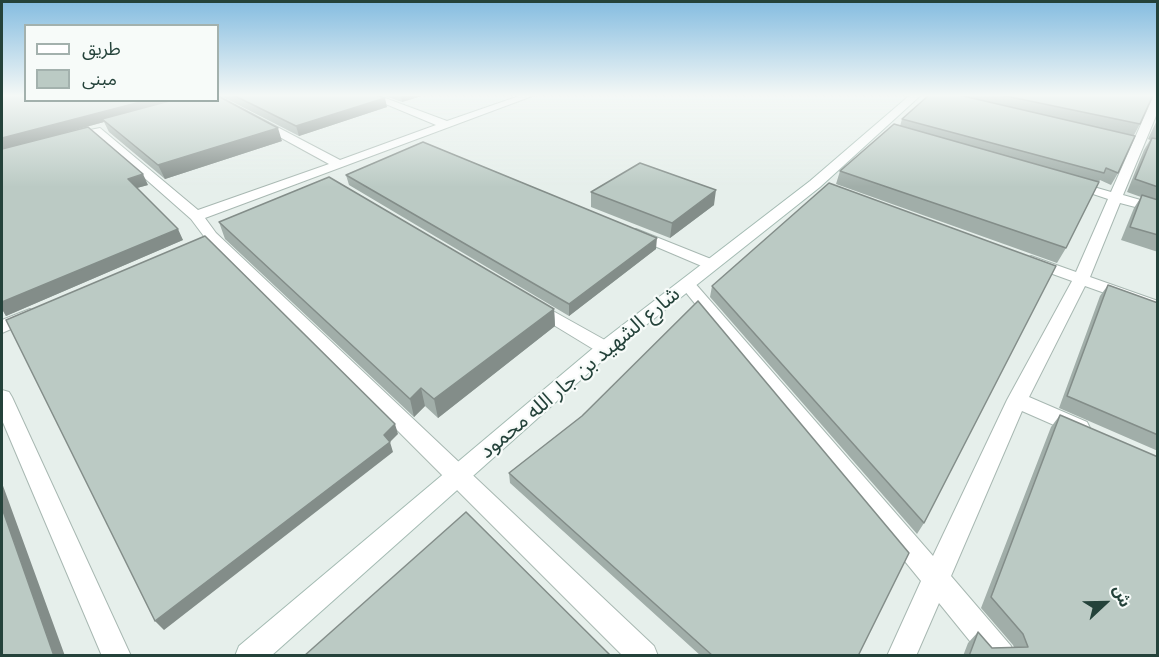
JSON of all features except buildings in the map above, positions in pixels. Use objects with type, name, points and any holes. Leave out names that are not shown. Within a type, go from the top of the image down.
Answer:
[{"type":"street","points":[[268,126],[339,164]]},
{"type":"street","points":[[196,216],[444,126]]},
{"type":"street","name":"شارع الشهيد بن جار الله محمود","points":[[249,656],[605,348],[888,126]]},
{"type":"street","points":[[901,656],[1017,400],[1081,279],[1144,126]]},
{"type":"street","points":[[96,129],[196,216],[205,239],[459,475],[644,656]]},
{"type":"street","points":[[410,139],[431,147]]},
{"type":"street","points":[[315,173],[335,186]]},
{"type":"street","points":[[1059,181],[1158,209]]},
{"type":"street","points":[[814,184],[837,192]]},
{"type":"street","points":[[624,228],[710,264]]},
{"type":"street","points":[[1014,255],[1158,307]]},
{"type":"street","points":[[687,284],[1001,656]]},
{"type":"street","points":[[525,300],[605,348]]},
{"type":"street","points":[[2,327],[46,308]]},
{"type":"street","points":[[2,397],[117,656]]},
{"type":"street","points":[[1017,400],[1093,435]]}]
